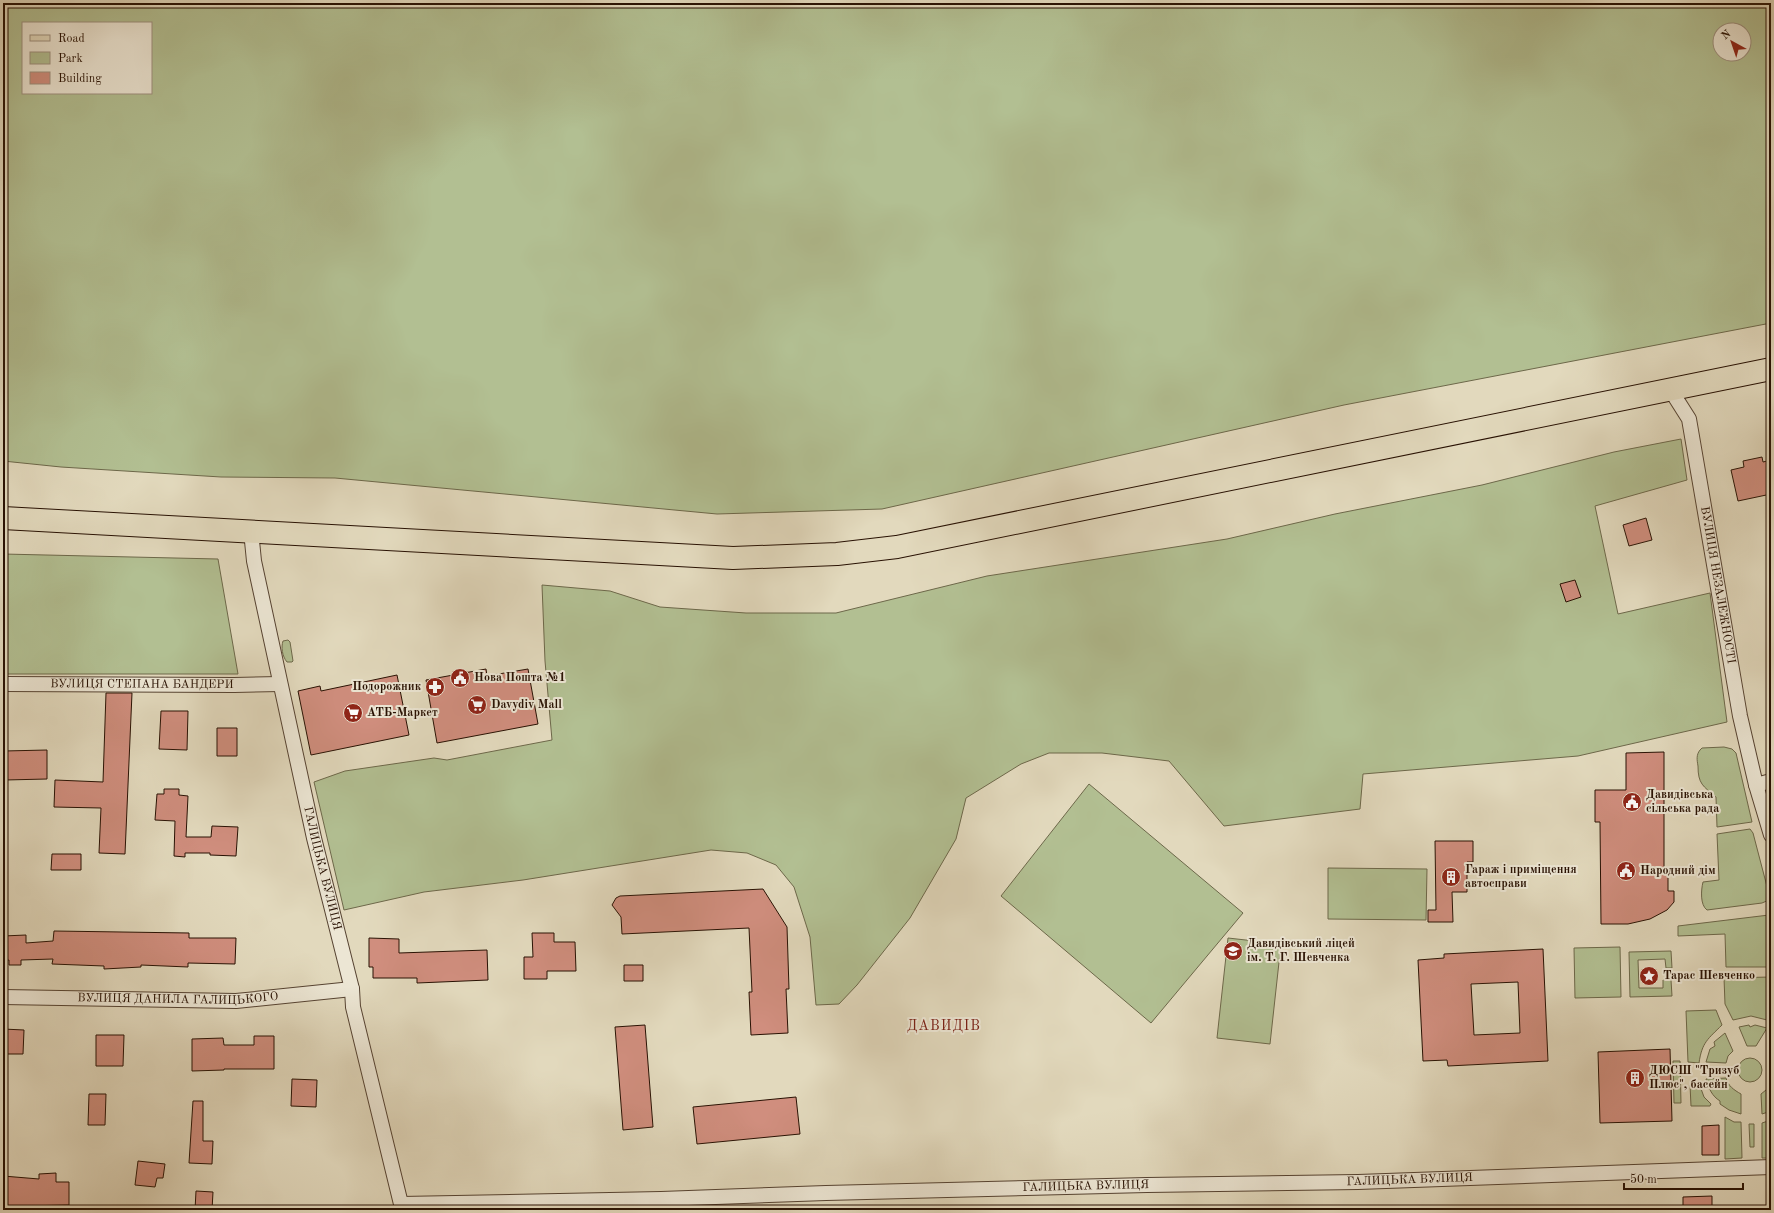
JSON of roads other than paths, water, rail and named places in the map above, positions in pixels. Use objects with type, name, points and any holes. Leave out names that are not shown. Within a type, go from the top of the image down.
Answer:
[{"type":"main road","points":[[3,518],[732,558],[837,554],[897,547],[1771,369]]},
{"type":"street","name":"ВУЛИЦЯ НЕЗАЛЕЖНОСТІ","points":[[1670,389],[1689,419],[1740,716],[1756,785],[1771,835]]},
{"type":"street","name":"ГАЛИЦЬКА ВУЛИЦЯ","points":[[252,531],[254,561],[280,684],[314,838],[352,989],[353,1008],[401,1207],[826,1193],[1147,1185],[1358,1182],[1771,1167]]},
{"type":"street","name":"ВУЛИЦЯ СТЕПАНА БАНДЕРИ","points":[[3,684],[280,684]]},
{"type":"street","points":[[1756,785],[1771,781]]},
{"type":"street","name":"ВУЛИЦЯ ДАНИЛА ГАЛИЦЬКОГО","points":[[3,997],[236,1001],[352,989]]},
{"type":"place","name":"Нова Пошта №1","points":[[460,678]]},
{"type":"place","name":"Подорожник","points":[[435,687]]},
{"type":"place","name":"Davydiv Mall","points":[[477,705]]},
{"type":"place","name":"АТБ-Маркет","points":[[353,713]]},
{"type":"place","name":"Давидівська сільська рада","points":[[1632,802]]},
{"type":"place","name":"Народний дім","points":[[1626,871]]},
{"type":"place","name":"Гараж і приміщення автосправи","points":[[1451,877]]},
{"type":"place","name":"Давидівський ліцей ім. Т. Г. Шевченка","points":[[1233,951]]},
{"type":"place","name":"Тарас Шевченко","points":[[1649,976]]},
{"type":"place","name":"ДЮСШ \"Тризуб Плюс\", басейн","points":[[1635,1078]]},
{"type":"district","name":"ДАВИДІВ","points":[[944,1026]]}]
